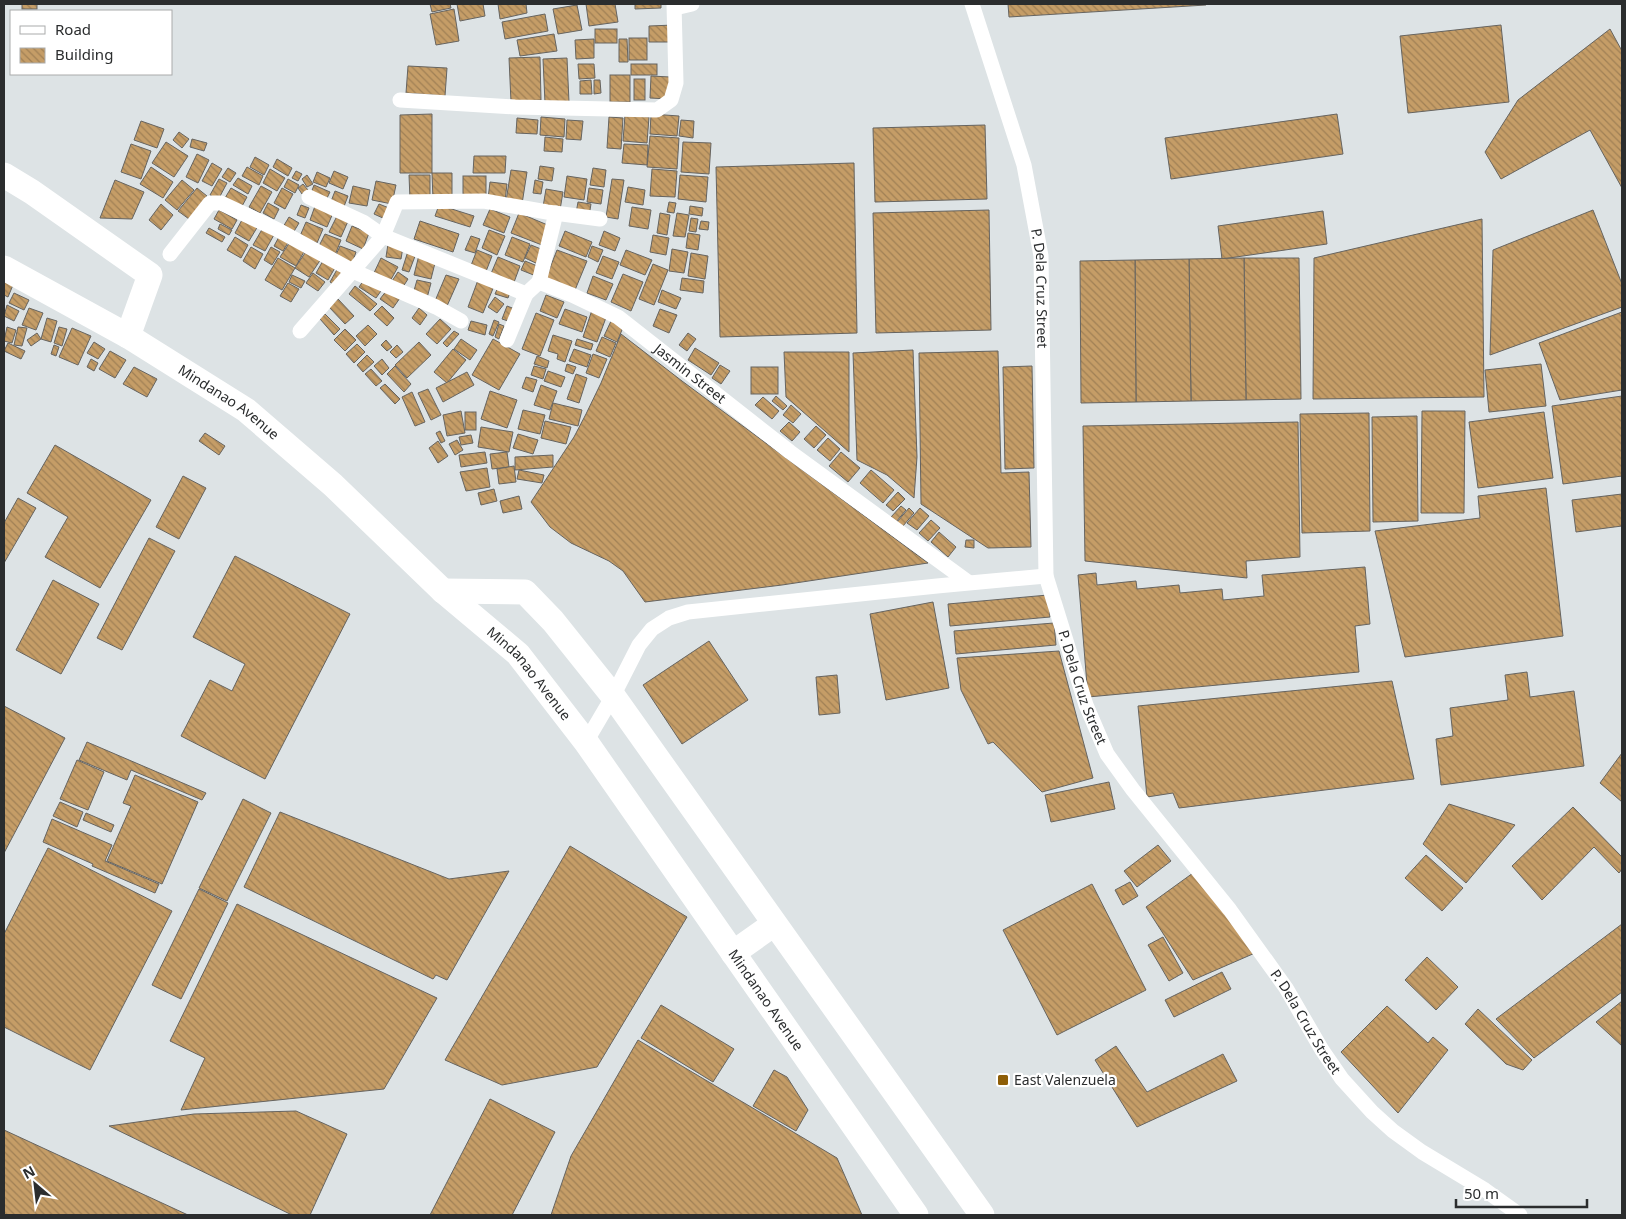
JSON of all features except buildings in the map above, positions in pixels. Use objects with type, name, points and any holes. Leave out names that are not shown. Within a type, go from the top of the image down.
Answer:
[{"type":"main road","points":[[4,175],[32,192],[150,275],[128,336]]},
{"type":"main road","name":"Mindanao Avenue","points":[[4,268],[128,336],[246,410],[333,485],[443,591],[518,654],[586,742],[916,1215]]},
{"type":"main road","points":[[443,591],[525,592],[553,621],[613,696],[982,1215]]},
{"type":"main road","points":[[733,953],[774,924]]},
{"type":"street","points":[[400,100],[515,108],[657,110],[671,100],[676,83],[675,6],[692,4]]},
{"type":"street","name":"P. Dela Cruz Street","points":[[972,4],[1024,166],[1042,256],[1046,576],[1086,705],[1107,754],[1133,790],[1230,910],[1286,988],[1322,1050],[1342,1079],[1372,1112],[1394,1131],[1422,1152],[1485,1190],[1520,1215]]},
{"type":"street","points":[[309,197],[363,222],[383,236],[526,294]]},
{"type":"street","points":[[300,331],[383,236],[397,202],[484,201],[600,219]]},
{"type":"street","points":[[170,254],[210,203],[221,203],[278,230],[353,271],[436,307],[460,321]]},
{"type":"street","points":[[507,340],[526,294],[539,282],[556,213]]},
{"type":"street","name":"Jasmin Street","points":[[539,282],[572,295],[618,318],[790,452],[968,582]]},
{"type":"street","points":[[586,742],[613,696],[639,645],[652,629],[669,618],[688,612],[968,582],[1046,576]]},
{"type":"place","name":"East Valenzuela","points":[[1003,1080]]}]
